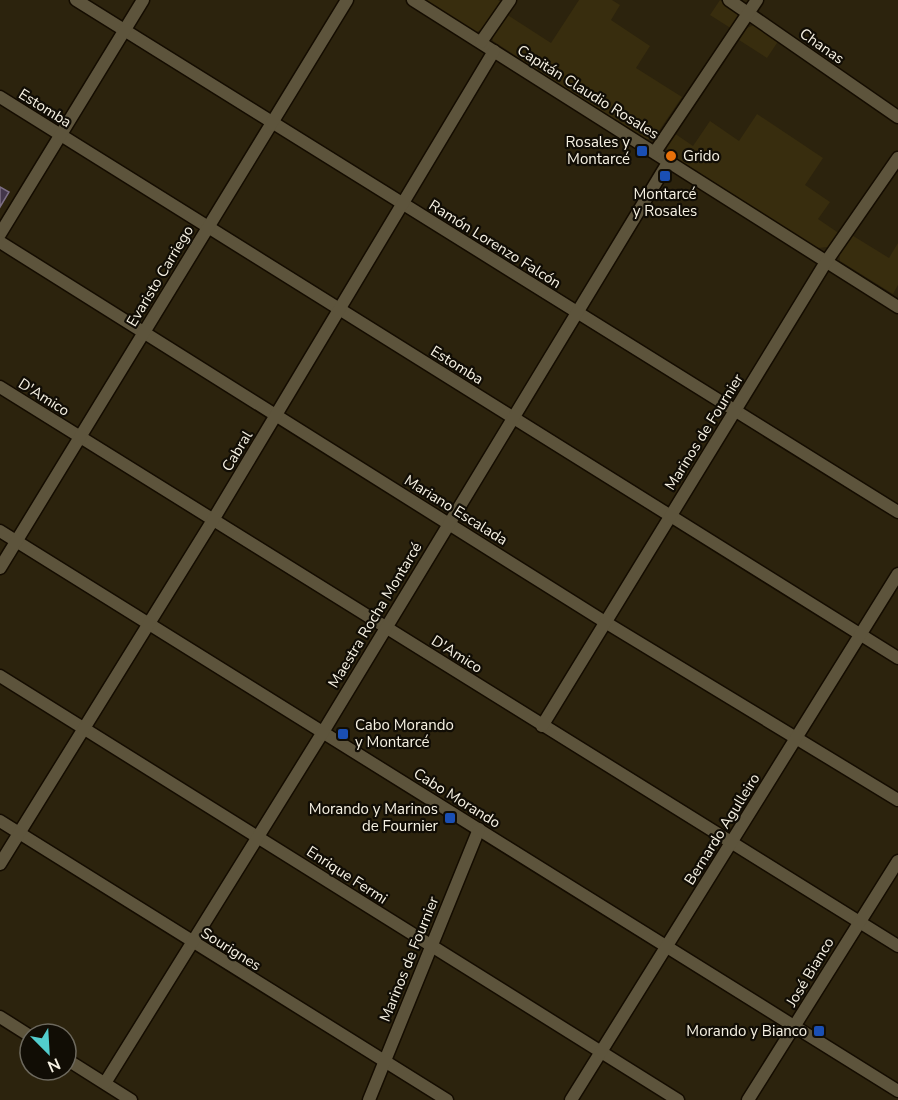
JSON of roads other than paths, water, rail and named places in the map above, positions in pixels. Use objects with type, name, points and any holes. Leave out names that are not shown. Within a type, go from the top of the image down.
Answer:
[{"type":"street","name":"Ramón Lorenzo Falcón","points":[[76,0],[734,412],[898,512]]},
{"type":"street","points":[[0,234],[143,0]]},
{"type":"street","name":"Evaristo Carriego","points":[[0,568],[347,0]]},
{"type":"street","name":"Capitán Claudio Rosales","points":[[413,0],[898,307]]},
{"type":"street","points":[[481,42],[510,0]]},
{"type":"street","name":"Chanas","points":[[729,0],[898,117]]},
{"type":"street","points":[[655,152],[757,0]]},
{"type":"street","name":"Cabral","points":[[0,864],[213,520],[494,51]]},
{"type":"street","name":"Estomba","points":[[0,97],[898,658]]},
{"type":"street","name":"Marinos de Fournier","points":[[542,726],[826,262],[898,158]]},
{"type":"street","name":"Maestra Rocha Montarcé","points":[[105,1083],[579,314],[669,161]]},
{"type":"street","name":"Mariano Escalada","points":[[0,242],[606,622],[797,736],[898,800]]},
{"type":"street","name":"D'Amico","points":[[0,387],[898,946]]},
{"type":"street","name":"Cabo Morando","points":[[0,531],[146,625],[323,732],[898,1091]]},
{"type":"street","name":"Bernardo Agulleiro","points":[[571,1100],[898,574]]},
{"type":"street","name":"Enrique Fermi","points":[[0,676],[678,1100]]},
{"type":"street","name":"Sourignes","points":[[0,821],[447,1100]]},
{"type":"street","name":"Marinos de Fournier","points":[[369,1100],[479,829]]},
{"type":"street","name":"José Bianco","points":[[748,1100],[898,861]]},
{"type":"street","points":[[0,1017],[18,1028]]},
{"type":"street","points":[[78,1066],[125,1098]]},
{"type":"place","name":"Rosales y Montarcé","points":[[642,151]]},
{"type":"place","name":"Grido","points":[[671,156]]},
{"type":"place","name":"Montarcé y Rosales","points":[[665,176]]},
{"type":"place","name":"Cabo Morando y Montarcé","points":[[343,734]]},
{"type":"place","name":"Morando y Marinos de Fournier","points":[[450,818]]},
{"type":"place","name":"Morando y Bianco","points":[[819,1031]]}]
